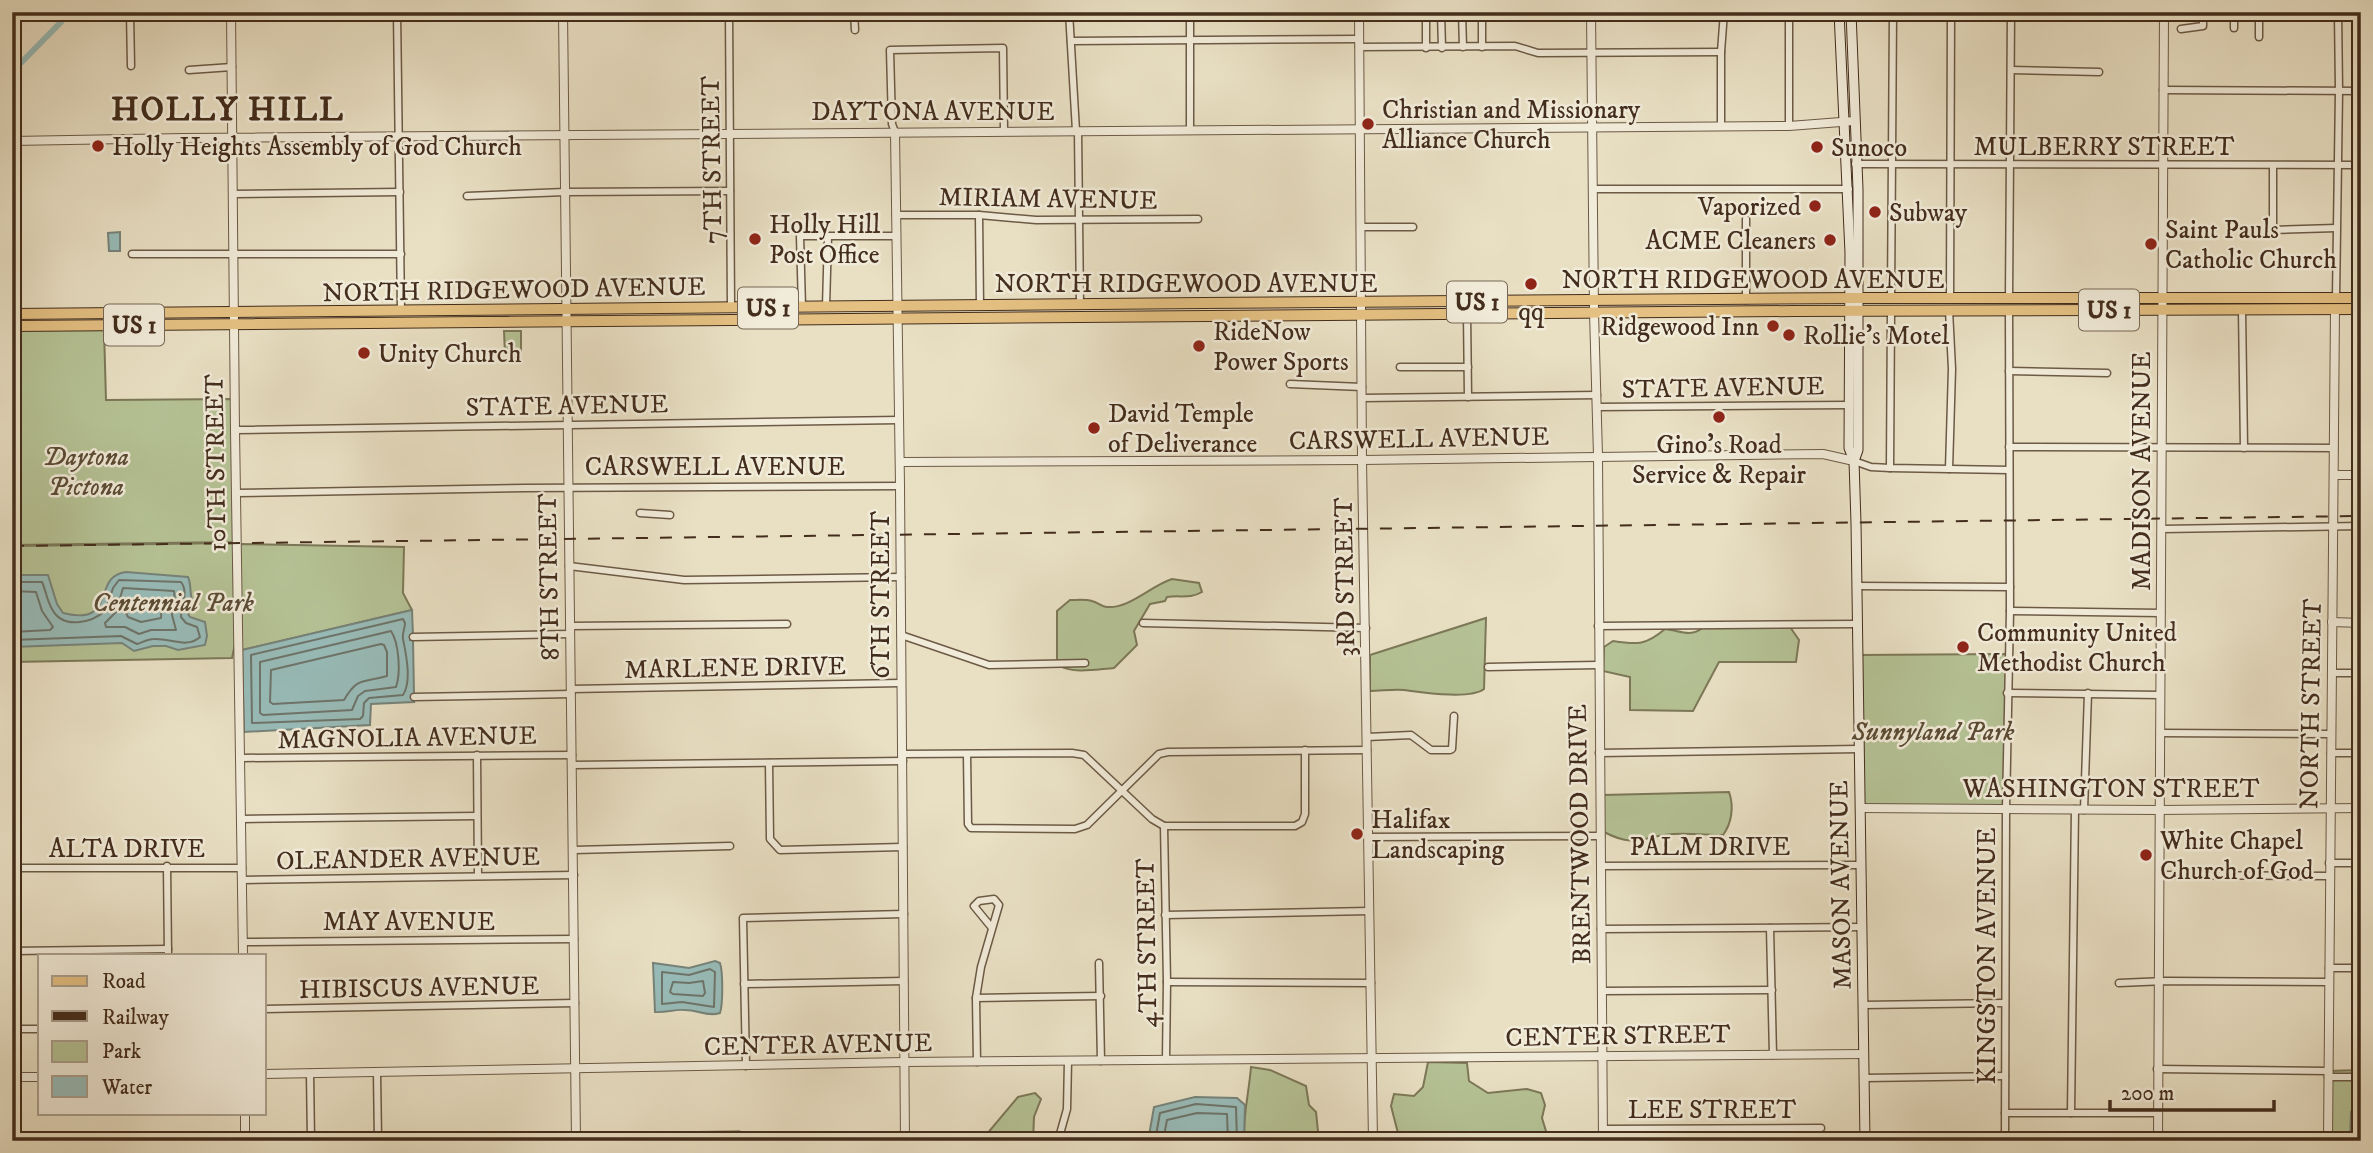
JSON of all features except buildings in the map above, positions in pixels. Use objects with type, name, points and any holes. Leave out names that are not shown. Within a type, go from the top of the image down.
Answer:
[{"type":"main road","name":"MASON AVENUE","points":[[1839,12],[1853,189],[1855,299],[1849,448],[1854,461],[1858,624],[1865,1141]]},
{"type":"main road","name":"MASON AVENUE","points":[[1849,122],[1851,12]]},
{"type":"main road","name":"NORTH RIDGEWOOD AVENUE","points":[[2162,304],[2242,309],[2335,304],[2361,298]]},
{"type":"main road","name":"NORTH RIDGEWOOD AVENUE","points":[[12,326],[385,323],[802,307],[1062,316],[1095,305],[1361,308],[1467,313],[1746,300],[1855,299],[1891,305]]},
{"type":"main road","name":"NORTH RIDGEWOOD AVENUE","points":[[12,314],[416,311],[714,319],[980,306],[1081,311],[1594,307],[1854,310],[1891,305],[2335,304],[2361,309]]},
{"type":"main road","points":[[714,319],[731,308]]},
{"type":"main road","name":"MASON AVENUE","points":[[1854,310],[1858,450],[1854,461]]},
{"type":"main road","points":[[385,323],[401,311]]},
{"type":"main road","points":[[402,322],[416,311]]},
{"type":"street","points":[[130,12],[131,66]]},
{"type":"street","name":"10TH STREET","points":[[231,12],[243,954]]},
{"type":"street","points":[[397,12],[401,311]]},
{"type":"street","name":"8TH STREET","points":[[563,12],[576,1139]]},
{"type":"street","name":"7TH STREET","points":[[729,12],[731,308]]},
{"type":"street","points":[[854,12],[855,30]]},
{"type":"street","points":[[1069,12],[1077,131],[1081,311]]},
{"type":"street","points":[[1190,12],[1190,129]]},
{"type":"street","name":"3RD STREET","points":[[1359,12],[1362,460],[1373,1141]]},
{"type":"street","points":[[1426,12],[1426,48]]},
{"type":"street","points":[[1441,12],[1442,48]]},
{"type":"street","points":[[1462,12],[1463,47]]},
{"type":"street","points":[[1482,12],[1482,47]]},
{"type":"street","name":"BRENTWOOD DRIVE","points":[[1591,12],[1598,456],[1603,1141]]},
{"type":"street","points":[[1721,125],[1724,12]]},
{"type":"street","points":[[1789,12],[1789,125]]},
{"type":"street","points":[[1890,468],[1893,12]]},
{"type":"street","points":[[1949,469],[1952,369],[1951,12]]},
{"type":"street","name":"KINGSTON AVENUE","points":[[2005,1141],[2007,693],[2010,611],[2011,12]]},
{"type":"street","name":"MADISON AVENUE","points":[[2158,1141],[2164,12]]},
{"type":"street","points":[[2181,29],[2203,26],[2203,12]]},
{"type":"street","points":[[2234,12],[2234,28]]},
{"type":"street","points":[[2259,12],[2259,37]]},
{"type":"street","name":"NORTH STREET","points":[[2328,1141],[2339,91],[2337,12]]},
{"type":"street","points":[[1070,41],[1359,43],[1426,48],[1515,46],[1538,53],[1721,51]]},
{"type":"street","name":"6TH STREET","points":[[905,1141],[900,462],[895,132],[892,124],[890,50],[1003,48],[1004,131]]},
{"type":"street","points":[[189,70],[232,67]]},
{"type":"street","points":[[2011,70],[2099,72]]},
{"type":"street","points":[[2163,90],[2361,92]]},
{"type":"street","name":"DAYTONA AVENUE","points":[[12,141],[1789,125],[1849,122]]},
{"type":"street","name":"MULBERRY STREET","points":[[1852,164],[2361,165]]},
{"type":"street","points":[[2273,166],[2273,230],[2336,228]]},
{"type":"street","points":[[1593,188],[1853,189]]},
{"type":"street","points":[[467,196],[565,192],[730,191]]},
{"type":"street","points":[[234,194],[400,192]]},
{"type":"street","name":"MIRIAM AVENUE","points":[[896,215],[979,215],[1035,220],[1198,219]]},
{"type":"street","points":[[979,215],[980,306]]},
{"type":"street","points":[[1746,219],[1746,300]]},
{"type":"street","points":[[1361,227],[1413,226]]},
{"type":"street","points":[[802,307],[800,236],[896,236]]},
{"type":"street","points":[[826,307],[828,236]]},
{"type":"street","points":[[132,254],[401,254]]},
{"type":"street","points":[[2242,309],[2244,448]]},
{"type":"street","points":[[1467,313],[1468,397]]},
{"type":"street","points":[[72,314],[72,325]]},
{"type":"street","points":[[1400,367],[1468,367]]},
{"type":"street","points":[[2009,371],[2107,373]]},
{"type":"street","points":[[1290,384],[1362,387]]},
{"type":"street","name":"STATE AVENUE","points":[[1362,398],[1597,396]]},
{"type":"street","name":"STATE AVENUE","points":[[1597,407],[1849,405]]},
{"type":"street","name":"STATE AVENUE","points":[[235,430],[899,420]]},
{"type":"street","points":[[2010,447],[2334,448]]},
{"type":"street","name":"CARSWELL AVENUE","points":[[900,462],[1823,454],[1854,461]]},
{"type":"street","points":[[1854,461],[1871,467],[2009,470]]},
{"type":"street","points":[[2334,475],[2361,475]]},
{"type":"street","name":"CARSWELL AVENUE","points":[[236,494],[900,486]]},
{"type":"street","points":[[640,513],[670,514]]},
{"type":"street","points":[[2162,530],[2361,526]]},
{"type":"street","points":[[569,566],[684,580],[901,577]]},
{"type":"street","points":[[1857,586],[2010,587]]},
{"type":"street","points":[[2010,611],[2161,613]]},
{"type":"street","points":[[2332,622],[2361,623]]},
{"type":"street","points":[[1143,623],[1366,628]]},
{"type":"street","points":[[413,638],[570,630],[787,624]]},
{"type":"street","points":[[1598,626],[1858,624]]},
{"type":"street","points":[[901,635],[989,665],[1085,663]]},
{"type":"street","points":[[1488,667],[1598,665]]},
{"type":"street","points":[[2332,673],[2361,673]]},
{"type":"street","name":"MARLENE DRIVE","points":[[414,697],[901,683]]},
{"type":"street","points":[[2071,1113],[2080,809],[2088,692]]},
{"type":"street","points":[[2007,693],[2160,695]]},
{"type":"street","points":[[1367,737],[1411,735],[1432,750],[1450,750],[1454,716]]},
{"type":"street","points":[[2160,733],[2331,734]]},
{"type":"street","points":[[1599,753],[1859,749]]},
{"type":"street","points":[[1164,827],[1295,826],[1302,822],[1305,814],[1305,750]]},
{"type":"street","points":[[967,754],[968,824],[971,828],[1075,829],[1087,825],[1152,759],[1168,752],[1367,750]]},
{"type":"street","name":"MAGNOLIA AVENUE","points":[[573,765],[1072,753],[1084,755],[1152,820],[1164,827]]},
{"type":"street","points":[[2331,753],[2361,753]]},
{"type":"street","points":[[477,755],[478,875]]},
{"type":"street","name":"MAGNOLIA AVENUE","points":[[242,758],[572,755]]},
{"type":"street","points":[[769,762],[770,839],[780,850],[903,847]]},
{"type":"street","name":"WASHINGTON STREET","points":[[1860,808],[2361,808]]},
{"type":"street","points":[[242,819],[477,816]]},
{"type":"street","name":"4TH STREET","points":[[1164,827],[1166,1060]]},
{"type":"street","points":[[1368,837],[1601,836]]},
{"type":"street","points":[[573,850],[730,846]]},
{"type":"street","points":[[2329,863],[2361,863]]},
{"type":"street","name":"PALM DRIVE","points":[[1601,866],[1861,865]]},
{"type":"street","points":[[12,951],[167,952],[167,866]]},
{"type":"street","name":"ALTA DRIVE","points":[[12,868],[243,868]]},
{"type":"street","name":"OLEANDER AVENUE","points":[[243,880],[478,875],[574,876]]},
{"type":"street","points":[[2160,875],[2329,876]]},
{"type":"street","points":[[977,1062],[976,998],[981,967],[999,905],[994,899],[986,898],[974,906],[992,928]]},
{"type":"street","points":[[1166,915],[1369,911]]},
{"type":"street","points":[[746,1066],[743,918],[904,914]]},
{"type":"street","points":[[1601,929],[1862,927]]},
{"type":"street","points":[[1770,928],[1773,1055]]},
{"type":"street","name":"MAY AVENUE","points":[[243,942],[574,939]]},
{"type":"street","points":[[1099,963],[1101,1061]]},
{"type":"street","points":[[2329,968],[2361,968]]},
{"type":"street","points":[[744,984],[904,981]]},
{"type":"street","points":[[1167,982],[1370,983]]},
{"type":"street","points":[[2119,983],[2329,982]]},
{"type":"street","points":[[1602,991],[1772,990]]},
{"type":"street","points":[[976,998],[1101,996]]},
{"type":"street","name":"HIBISCUS AVENUE","points":[[266,1009],[575,1003]]},
{"type":"street","points":[[1863,1005],[2005,1003]]},
{"type":"street","points":[[12,1029],[38,1029]]},
{"type":"street","name":"CENTER STREET","points":[[1373,1058],[1864,1054]]},
{"type":"street","name":"CENTER AVENUE","points":[[266,1074],[905,1062],[1373,1058]]},
{"type":"street","points":[[1058,1141],[1067,1109],[1068,1061]]},
{"type":"street","points":[[2157,1069],[2361,1077]]},
{"type":"street","points":[[310,1073],[311,1141]]},
{"type":"street","points":[[377,1073],[378,1141]]},
{"type":"street","points":[[1864,1077],[2005,1076]]},
{"type":"street","points":[[12,1077],[38,1077]]},
{"type":"street","points":[[2005,1113],[2157,1113]]},
{"type":"street","points":[[245,1114],[245,1141]]},
{"type":"street","name":"LEE STREET","points":[[1603,1129],[1821,1128]]},
{"type":"street","points":[[576,1139],[739,1135]]},
{"type":"green space","name":"Daytona Pictona","points":[[104,329],[106,400],[233,399],[234,542],[12,545],[12,330]]},
{"type":"green space","points":[[504,331],[521,331],[519,355],[505,355]]},
{"type":"green space","name":"Centennial Park","points":[[233,543],[235,644],[232,658],[12,662],[12,546]]},
{"type":"green space","points":[[240,544],[404,547],[403,593],[412,610],[242,650]]},
{"type":"green space","points":[[1172,579],[1199,583],[1202,592],[1189,596],[1167,597],[1165,601],[1150,604],[1134,631],[1137,645],[1114,668],[1079,670],[1060,666],[1088,665],[1087,660],[1057,660],[1057,611],[1070,600],[1087,600],[1105,607],[1115,607],[1132,601]]},
{"type":"green space","points":[[1486,618],[1484,689],[1457,695],[1400,690],[1370,691],[1370,655]]},
{"type":"green space","points":[[1790,627],[1799,640],[1796,662],[1719,662],[1693,711],[1630,710],[1630,677],[1603,671],[1604,647],[1613,641],[1641,642],[1665,629],[1693,633],[1702,628]]},
{"type":"green space","name":"Sunnyland Park","points":[[2009,654],[2006,809],[1860,808],[1858,655]]},
{"type":"green space","points":[[1729,792],[1731,814],[1723,835],[1673,834],[1632,841],[1604,832],[1603,795]]},
{"type":"green space","points":[[1428,1062],[1467,1063],[1469,1081],[1488,1093],[1527,1089],[1541,1093],[1545,1105],[1542,1118],[1549,1141],[1400,1141],[1391,1106],[1394,1094],[1414,1096],[1423,1087]]},
{"type":"green space","points":[[1251,1067],[1270,1070],[1306,1086],[1309,1105],[1316,1112],[1319,1141],[1244,1141]]},
{"type":"green space","points":[[2361,1070],[2361,1141],[2328,1141],[2328,1071]]},
{"type":"green space","points":[[1035,1093],[1041,1099],[1034,1117],[1033,1141],[981,1141],[1018,1097]]},
{"type":"water","points":[[120,232],[120,251],[109,251],[108,233]]},
{"type":"water","points":[[126,572],[188,577],[193,603],[188,614],[205,622],[205,645],[178,650],[153,646],[134,651],[122,643],[12,647],[12,575],[48,575],[57,604],[63,613],[80,615],[91,613],[98,607],[109,582],[116,575]]},
{"type":"water","points":[[412,610],[413,635],[410,635],[410,640],[413,640],[414,694],[411,695],[414,702],[371,704],[370,725],[244,732],[242,650]]},
{"type":"water","points":[[715,961],[720,963],[722,973],[720,1013],[690,1010],[655,1012],[653,963],[689,968]]},
{"type":"water","points":[[1195,1097],[1237,1098],[1245,1105],[1244,1141],[1148,1141],[1154,1107]]},
{"type":"water","points":[[2361,1101],[2361,1141],[2350,1141],[2351,1112]]},
{"type":"waterway","points":[[12,72],[61,22],[66,12]]},
{"type":"railway","points":[[12,546],[2361,516]]},
{"type":"place","name":"Christian and Missionary Alliance Church","points":[[1368,124]]},
{"type":"place","name":"Holly Heights Assembly of God Church","points":[[98,146]]},
{"type":"place","name":"Sunoco","points":[[1817,147]]},
{"type":"place","name":"Vaporized","points":[[1815,206]]},
{"type":"place","name":"Subway","points":[[1875,212]]},
{"type":"place","name":"Holly Hill Post Office","points":[[755,239]]},
{"type":"place","name":"ACME Cleaners","points":[[1830,240]]},
{"type":"place","name":"Saint Pauls Catholic Church","points":[[2151,244]]},
{"type":"place","name":"qq","points":[[1531,284]]},
{"type":"place","name":"Ridgewood Inn","points":[[1773,326]]},
{"type":"place","name":"Rollie's Motel","points":[[1789,335]]},
{"type":"place","name":"RideNow Power Sports","points":[[1199,346]]},
{"type":"place","name":"Unity Church","points":[[364,353]]},
{"type":"place","name":"Gino’s Road Service & Repair","points":[[1719,417]]},
{"type":"place","name":"David Temple of Deliverance","points":[[1094,428]]},
{"type":"place","name":"Community United Methodist Church","points":[[1963,647]]},
{"type":"place","name":"Halifax Landscaping","points":[[1357,834]]},
{"type":"place","name":"White Chapel Church of God","points":[[2146,855]]},
{"type":"district","name":"HOLLY HILL","points":[[228,108]]}]
